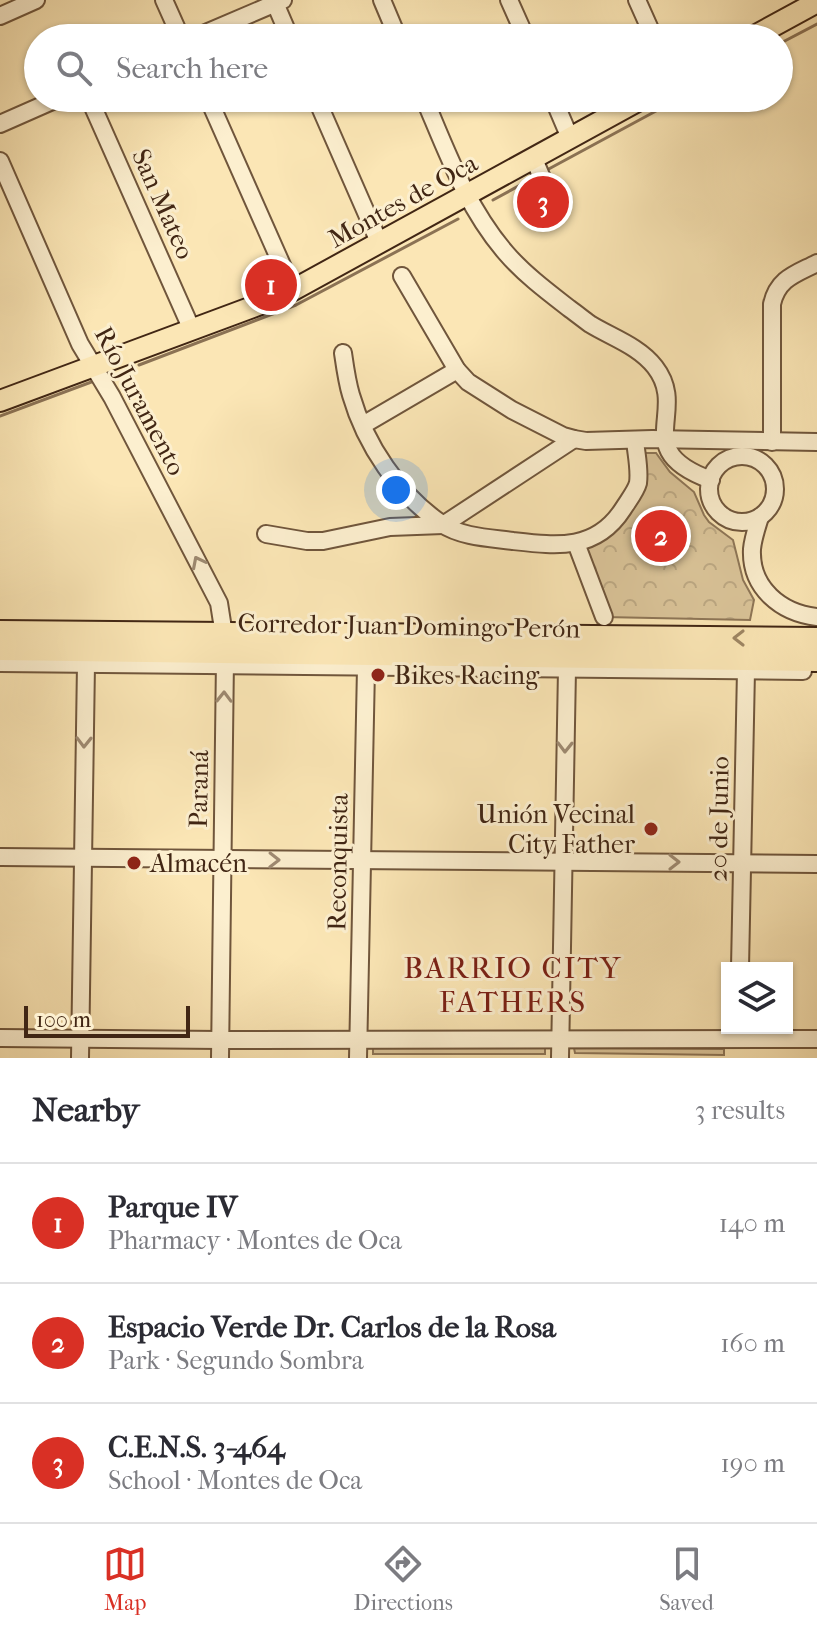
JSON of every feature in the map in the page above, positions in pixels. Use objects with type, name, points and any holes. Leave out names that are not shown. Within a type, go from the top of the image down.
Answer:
[{"type":"highway","name":"Corredor Juan Domingo Perón","points":[[0,632],[224,650],[817,639]]},
{"type":"highway","name":"Corredor Juan Domingo Perón","points":[[0,649],[817,660]]},
{"type":"main road","points":[[773,24],[804,4]]},
{"type":"main road","name":"Montes de Oca","points":[[0,401],[293,290],[466,196],[538,170],[570,138],[617,112]]},
{"type":"street","points":[[0,16],[36,0]]},
{"type":"street","points":[[164,0],[175,24]]},
{"type":"street","points":[[382,0],[392,24]]},
{"type":"street","points":[[509,0],[520,24]]},
{"type":"street","points":[[637,0],[648,24]]},
{"type":"street","points":[[227,24],[279,2],[286,24]]},
{"type":"street","points":[[0,124],[27,112]]},
{"type":"street","name":"San Mateo","points":[[95,112],[192,330]]},
{"type":"street","points":[[214,112],[293,290]]},
{"type":"street","points":[[322,112],[379,242]]},
{"type":"street","points":[[430,112],[466,196],[493,238],[523,271],[589,323],[636,350],[655,366],[667,397],[666,446],[686,470],[711,480]]},
{"type":"street","points":[[559,112],[570,138]]},
{"type":"street","name":"Río Juramento","points":[[0,161],[80,344],[219,603],[224,650]]},
{"type":"street","points":[[772,442],[772,304],[782,282],[817,263]]},
{"type":"street","points":[[402,276],[457,370],[468,382],[512,410],[563,436],[586,441],[817,442]]},
{"type":"street","points":[[343,353],[351,396],[376,453],[396,482],[443,525],[460,532],[551,545],[576,543],[605,531],[638,485],[635,440]]},
{"type":"street","points":[[363,425],[457,370]]},
{"type":"street","points":[[266,534],[323,541],[390,527],[443,525],[574,439]]},
{"type":"street","points":[[743,456],[754,458],[770,472],[775,492],[772,503],[760,517],[736,522],[717,511],[709,491],[715,470],[723,463],[743,456]]},
{"type":"street","points":[[760,517],[752,543],[757,576],[777,603],[802,615],[817,617]]},
{"type":"street","points":[[576,543],[604,617]]},
{"type":"street","points":[[0,663],[86,664],[224,650],[366,668],[817,671]]},
{"type":"street","name":"Paraná","points":[[220,1058],[224,650]]},
{"type":"street","points":[[80,1058],[86,664]]},
{"type":"street","name":"Reconquista","points":[[358,1058],[366,668]]},
{"type":"street","points":[[560,1058],[567,669]]},
{"type":"street","name":"20 de Junio","points":[[740,962],[746,670]]},
{"type":"street","points":[[0,857],[817,864]]},
{"type":"street","points":[[0,1038],[560,1040],[739,1034],[817,1039]]},
{"type":"street","points":[[738,1057],[739,1034]]},
{"type":"green space","points":[[636,453],[656,453],[670,472],[694,492],[709,522],[733,540],[743,580],[754,600],[750,620],[604,617],[576,543],[589,539],[638,485]]},
{"type":"green space","points":[[373,1048],[545,1048],[545,1054],[373,1054]]},
{"type":"green space","points":[[574,1048],[724,1049],[724,1055],[575,1053]]},
{"type":"waterway","points":[[793,37],[817,24]]},
{"type":"waterway","points":[[545,171],[654,112]]},
{"type":"waterway","points":[[493,200],[535,177]]},
{"type":"waterway","points":[[139,365],[296,305],[458,219]]},
{"type":"waterway","points":[[0,416],[94,381]]},
{"type":"place","name":"C.E.N.S. 3-464","points":[[543,202]]},
{"type":"place","name":"Parque IV","points":[[271,285]]},
{"type":"place","name":"Espacio Verde Dr. Carlos de la Rosa","points":[[661,536]]},
{"type":"place","name":"Bikes Racing","points":[[378,675]]},
{"type":"place","name":"Unión Vecinal City Father","points":[[651,829]]},
{"type":"place","name":"Almacén","points":[[134,863]]},
{"type":"district","name":"BARRIO CITY FATHERS","points":[[513,985]]}]
